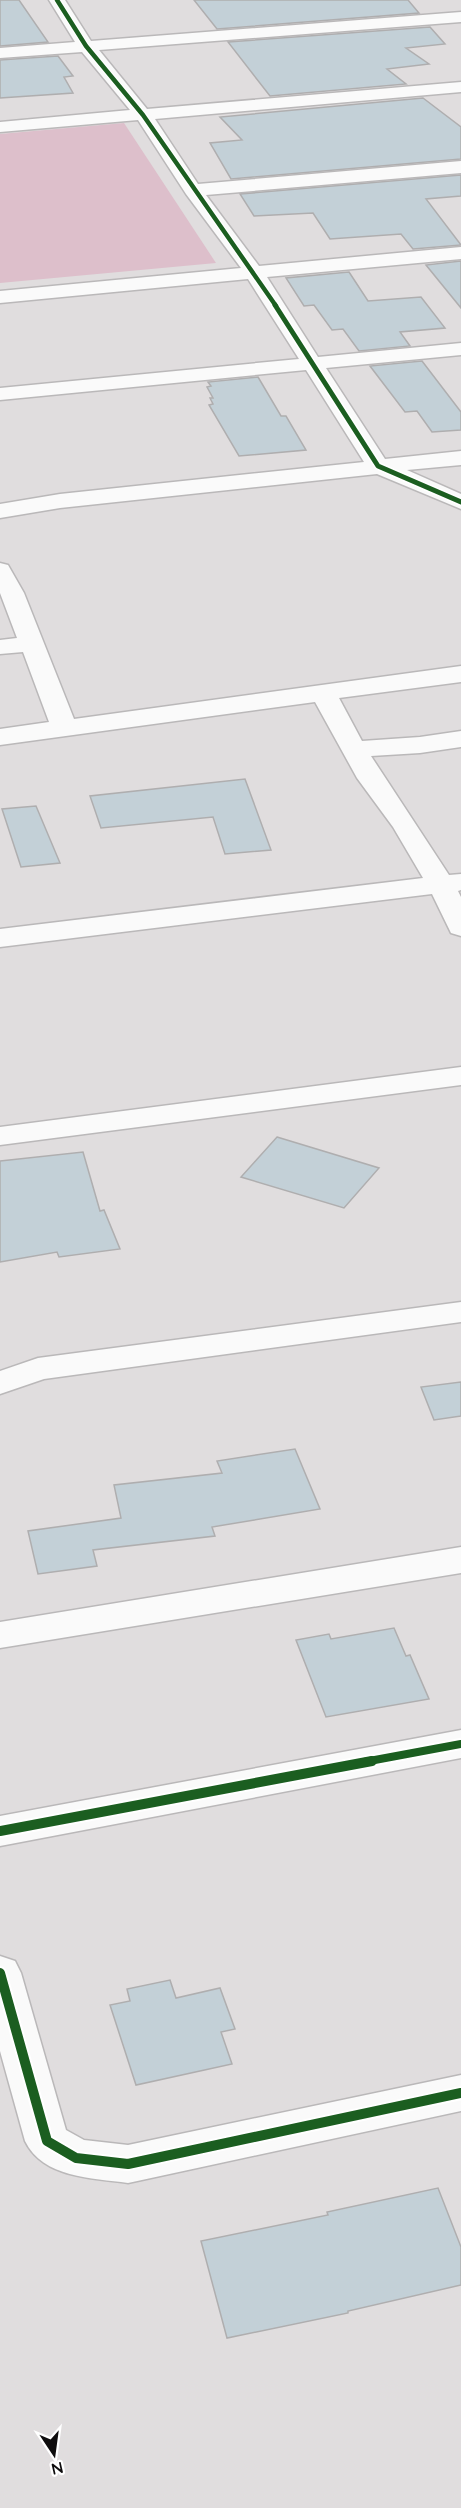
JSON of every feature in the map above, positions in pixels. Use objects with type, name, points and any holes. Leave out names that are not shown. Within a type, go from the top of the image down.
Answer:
[{"type":"street","points":[[57,0],[86,46],[143,115],[193,190],[255,274],[378,466],[461,502]]},
{"type":"street","points":[[0,53],[461,17]]},
{"type":"street","points":[[0,127],[461,87]]},
{"type":"street","points":[[193,190],[461,167]]},
{"type":"street","points":[[0,297],[461,253]]},
{"type":"street","points":[[0,394],[461,349]]},
{"type":"street","points":[[0,511],[60,501],[461,458]]},
{"type":"street","points":[[0,570],[64,727]]},
{"type":"street","points":[[0,647],[31,644]]},
{"type":"street","points":[[0,737],[461,674]]},
{"type":"street","points":[[323,693],[370,778],[451,883],[461,927]]},
{"type":"street","points":[[353,749],[420,745],[461,739]]},
{"type":"street","points":[[0,938],[451,883]]},
{"type":"street","points":[[0,1136],[461,1076]]},
{"type":"street","points":[[0,1383],[38,1369],[461,1312]]},
{"type":"street","points":[[0,1635],[461,1560]]},
{"type":"street","points":[[0,1831],[461,1744]]},
{"type":"street","points":[[0,1973],[47,2141],[76,2158],[128,2164],[461,2092]]},
{"type":"shaded area","points":[[124,123],[216,263],[0,283],[0,134]]},
{"type":"building","points":[[0,0],[19,0],[48,42],[0,46]]},
{"type":"building","points":[[194,0],[408,0],[419,13],[217,29]]},
{"type":"building","points":[[430,27],[445,44],[406,48],[429,64],[387,69],[406,84],[270,96],[228,42]]},
{"type":"building","points":[[58,56],[73,76],[64,77],[73,93],[0,98],[0,60]]},
{"type":"building","points":[[423,98],[461,127],[461,159],[231,179],[210,143],[242,140],[220,117]]},
{"type":"building","points":[[461,175],[461,196],[426,199],[461,245],[413,249],[401,234],[330,239],[313,213],[254,216],[240,194]]},
{"type":"building","points":[[461,261],[461,308],[426,265]]},
{"type":"building","points":[[349,272],[368,301],[421,297],[445,328],[400,332],[410,346],[359,351],[343,329],[332,330],[314,305],[304,306],[286,278]]},
{"type":"building","points":[[422,361],[461,412],[461,430],[432,432],[417,411],[405,412],[370,366]]},
{"type":"building","points":[[258,377],[281,416],[286,416],[306,450],[239,456],[209,405],[213,404],[210,398],[213,398],[207,387],[211,386],[208,382]]},
{"type":"building","points":[[245,779],[271,850],[225,854],[213,817],[101,828],[90,796]]},
{"type":"building","points":[[36,806],[60,863],[21,867],[2,809]]},
{"type":"building","points":[[277,1137],[379,1168],[344,1208],[241,1177]]},
{"type":"building","points":[[83,1152],[100,1211],[104,1210],[120,1249],[59,1257],[57,1252],[0,1262],[0,1161]]},
{"type":"building","points":[[461,1382],[461,1416],[434,1420],[421,1387]]},
{"type":"building","points":[[295,1449],[320,1509],[212,1527],[215,1536],[93,1550],[97,1566],[38,1574],[28,1531],[121,1518],[114,1485],[222,1473],[217,1461]]},
{"type":"building","points":[[394,1628],[406,1656],[410,1655],[429,1699],[326,1717],[296,1640],[329,1634],[331,1639]]},
{"type":"building","points":[[170,1980],[176,1998],[220,1988],[235,2029],[221,2032],[232,2064],[136,2085],[110,2005],[130,2001],[127,1989]]},
{"type":"building","points":[[438,2188],[461,2247],[461,2285],[348,2311],[348,2313],[227,2338],[201,2241],[328,2215],[327,2212]]},
{"type":"cycle path","points":[[57,0],[86,46],[143,115],[193,190],[255,274],[378,466],[461,502]]},
{"type":"cycle path","points":[[0,1831],[461,1744]]},
{"type":"cycle path","points":[[0,1973],[47,2141],[76,2158],[128,2164],[461,2093]]}]
